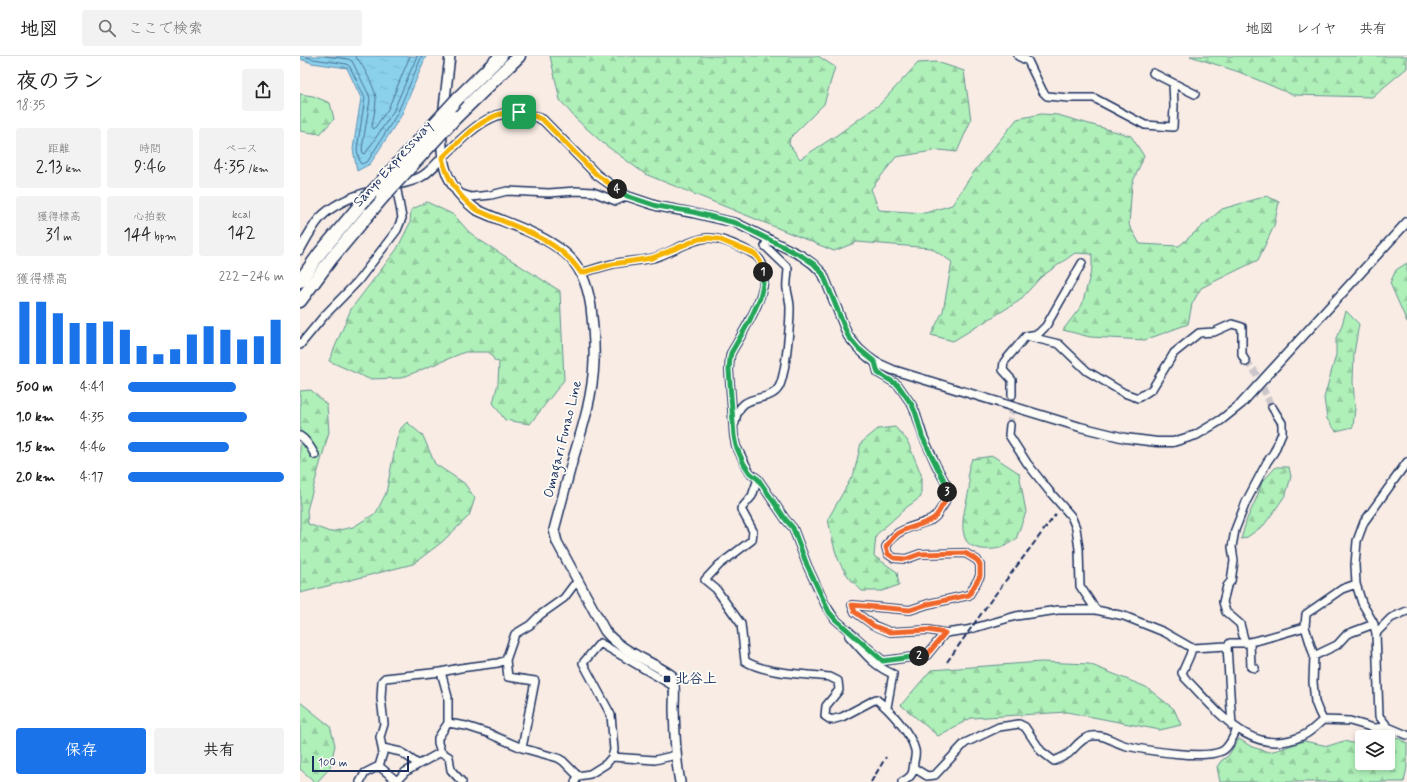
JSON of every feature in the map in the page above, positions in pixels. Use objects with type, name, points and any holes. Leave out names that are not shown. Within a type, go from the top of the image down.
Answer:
[{"type":"highway","name":"Sanyo Expressway","points":[[300,281],[320,253],[361,204],[459,97],[502,56]]},
{"type":"highway","name":"Sanyo Expressway","points":[[300,301],[331,259],[382,198],[456,117],[519,56]]},
{"type":"main road","name":"Omagari Funao Line","points":[[450,56],[444,102],[442,143],[442,158],[445,172],[466,202],[475,209],[538,236],[570,258],[581,273],[590,301],[593,320],[594,362],[592,385],[554,530],[557,542],[605,631],[623,648],[671,675],[675,687]]},
{"type":"main road","points":[[675,687],[674,704],[676,755],[680,782]]},
{"type":"street","points":[[1018,56],[1028,61],[1043,92],[1047,96],[1094,98],[1145,125],[1173,127],[1173,83]]},
{"type":"street","points":[[1153,73],[1195,94]]},
{"type":"street","points":[[300,250],[320,218],[330,210],[354,195],[396,185],[422,176],[478,126],[492,117],[505,113],[519,112],[532,115],[543,120],[597,175],[627,196],[657,206],[724,219],[736,223],[802,256],[814,264],[823,274],[848,336],[859,349],[875,362],[906,375],[1080,427],[1126,438],[1157,442],[1173,442],[1196,435],[1221,420],[1240,404],[1407,222]]},
{"type":"street","points":[[300,345],[324,316],[358,281],[397,230],[402,218],[396,185]]},
{"type":"street","points":[[459,193],[471,197],[492,195],[507,191],[549,193],[593,192],[616,201],[627,196]]},
{"type":"street","points":[[581,273],[613,264],[652,258],[699,239],[708,238],[718,239],[755,254],[763,268],[763,284],[760,298],[756,309],[730,358],[729,370],[734,436],[736,446],[747,468],[750,473],[758,479],[793,528],[807,565],[825,604],[835,619],[883,661],[927,655],[945,633]]},
{"type":"street","points":[[734,436],[736,418],[740,407],[754,399],[773,394],[779,387],[785,362],[790,310],[787,288],[788,268],[765,246],[768,239]]},
{"type":"street","points":[[1012,395],[1012,380],[1003,370],[1004,362],[1026,336],[1038,334],[1046,326],[1082,263]]},
{"type":"street","points":[[1026,336],[1059,344],[1087,372],[1124,393],[1138,398],[1152,388],[1174,352],[1199,333],[1214,332],[1232,324],[1242,327],[1242,355],[1246,362]]},
{"type":"street","points":[[875,362],[878,373],[898,385],[912,405],[922,436],[946,484],[947,496],[944,504],[936,516],[931,520],[908,528],[898,533],[891,539],[886,547],[888,554],[894,558],[906,559],[920,554],[965,553],[977,560],[980,565],[980,576],[969,595],[928,604],[910,610],[852,605],[855,612],[874,626],[890,632],[928,630],[945,633],[967,630],[1016,616],[1058,610],[1096,610],[1124,616],[1164,632],[1192,648],[1227,646],[1230,643],[1247,643],[1305,627]]},
{"type":"street","points":[[1255,668],[1251,666],[1247,643],[1240,624],[1226,612],[1223,602],[1226,586],[1231,581],[1234,561],[1232,547],[1235,530],[1246,502],[1274,452],[1282,433],[1282,423],[1272,407]]},
{"type":"street","points":[[1010,425],[1009,435],[1027,463],[1071,516],[1076,528],[1079,549],[1080,586],[1096,610]]},
{"type":"street","points":[[300,436],[310,447],[314,455]]},
{"type":"street","points":[[1388,727],[1379,716],[1376,633],[1374,624],[1362,603],[1356,584],[1356,541],[1364,522],[1407,462]]},
{"type":"street","points":[[758,479],[752,496],[741,509],[753,531],[752,540],[719,565],[705,580],[716,589],[741,624],[745,661],[753,666],[770,670],[830,677],[838,681],[839,690],[826,706],[825,716],[831,720],[842,717],[876,699],[887,707],[912,739],[916,751],[914,768],[910,778],[902,782]]},
{"type":"street","points":[[522,748],[535,681],[508,677],[506,660],[515,634],[530,625],[540,615],[564,598],[578,582]]},
{"type":"street","points":[[1323,720],[1315,702],[1312,682],[1314,656],[1305,627],[1306,614],[1342,589],[1356,584]]},
{"type":"street","points":[[1376,633],[1391,618],[1407,611]]},
{"type":"street","points":[[1314,656],[1337,645],[1347,634],[1374,624]]},
{"type":"street","points":[[845,628],[844,632],[872,662],[880,668],[893,674],[887,707]]},
{"type":"street","points":[[448,723],[492,734],[512,745],[558,758],[563,761],[577,779],[598,770],[606,764],[612,757],[614,750],[610,715],[583,663],[600,643],[675,687]]},
{"type":"street","points":[[914,768],[927,776],[935,775],[965,743],[999,727],[1019,724],[1025,727],[1041,751],[1054,761],[1065,756],[1081,741],[1090,736],[1104,736],[1126,746],[1179,754],[1198,755],[1219,753],[1226,749],[1235,727],[1227,646]]},
{"type":"street","points":[[1192,648],[1182,673],[1185,678],[1213,709],[1251,738],[1269,742],[1284,742],[1304,735],[1323,720],[1350,721],[1374,728],[1388,727],[1407,735]]},
{"type":"street","points":[[360,782],[365,773],[379,766],[383,753],[380,737],[384,724],[381,698],[382,680],[385,678],[441,672],[498,663],[506,660]]},
{"type":"street","points":[[441,672],[448,697],[448,723],[438,738],[438,743],[441,752],[449,757],[451,770],[462,782]]},
{"type":"street","points":[[383,748],[401,752],[418,764]]},
{"type":"street","points":[[379,766],[398,781],[405,772],[441,752]]},
{"type":"street","points":[[612,757],[655,760],[676,755]]},
{"type":"green space","points":[[550,56],[818,56],[835,67],[824,104],[790,138],[789,144],[800,159],[880,104],[918,63],[937,62],[964,71],[971,120],[957,152],[939,150],[896,157],[871,189],[879,210],[925,213],[952,205],[973,173],[1017,119],[1041,114],[1058,115],[1131,136],[1144,156],[1132,184],[1129,225],[1140,244],[1179,246],[1222,209],[1267,196],[1279,202],[1274,226],[1258,260],[1201,288],[1192,304],[1188,324],[1145,340],[1090,337],[1063,330],[1082,305],[1092,268],[1092,254],[1075,253],[1041,277],[1019,301],[953,341],[931,335],[943,311],[952,262],[931,248],[857,242],[834,251],[645,174],[604,144],[576,119],[560,100]]},
{"type":"green space","points":[[1190,56],[1407,56],[1407,68],[1372,97],[1293,95],[1239,72]]},
{"type":"green space","points":[[300,94],[313,96],[330,103],[334,119],[320,134],[300,131]]},
{"type":"green space","points":[[427,202],[454,215],[469,232],[481,241],[560,291],[564,380],[530,424],[505,420],[493,403],[498,383],[499,362],[495,361],[489,352],[465,352],[401,378],[369,379],[329,361],[351,309],[397,249],[410,223],[411,210]]},
{"type":"green space","points":[[1407,263],[1407,322],[1390,283],[1396,270]]},
{"type":"green space","points":[[1346,311],[1359,324],[1354,353],[1353,382],[1355,408],[1353,427],[1336,431],[1327,419],[1324,398],[1336,355],[1336,338],[1341,328]]},
{"type":"green space","points":[[311,390],[327,405],[329,432],[307,510],[308,524],[330,532],[353,527],[376,513],[386,493],[397,438],[401,428],[407,422],[423,436],[435,464],[464,483],[475,498],[469,516],[442,542],[413,564],[300,593],[300,391]]},
{"type":"green space","points":[[895,427],[907,440],[921,474],[921,497],[907,507],[876,535],[874,556],[897,572],[899,585],[882,591],[862,591],[847,574],[838,558],[828,519],[854,473],[861,443],[878,429]]},
{"type":"green space","points":[[993,456],[1019,473],[1026,512],[1016,539],[1000,548],[984,549],[969,544],[966,540],[963,529],[963,518],[969,487],[968,470],[972,459]]},
{"type":"green space","points":[[1276,467],[1289,467],[1291,477],[1286,494],[1264,525],[1246,538],[1241,539],[1247,519],[1262,482]]},
{"type":"green space","points":[[1041,662],[1089,664],[1146,687],[1174,709],[1181,725],[1160,730],[1067,712],[971,718],[938,736],[901,705],[931,670]]},
{"type":"green space","points":[[300,702],[330,726],[335,745],[330,768],[317,782],[315,782],[300,769]]},
{"type":"green space","points":[[1395,738],[1407,743],[1407,767],[1404,782],[1220,782],[1217,767],[1221,761],[1228,756],[1239,739],[1252,747],[1269,752],[1304,741],[1328,746],[1344,741],[1355,743],[1355,770],[1395,770]]},
{"type":"water","points":[[300,56],[426,56],[401,116],[370,164],[357,171],[353,149],[361,98],[347,68],[312,63],[300,59]]},
{"type":"tunnel","points":[[1246,362],[1254,370],[1272,407]]},
{"type":"tunnel","points":[[1010,425],[1012,395]]},
{"type":"railway","points":[[947,662],[991,600],[1056,514]]},
{"type":"railway","points":[[871,782],[886,757]]},
{"type":"place","name":"北谷上","points":[[667,679]]},
{"type":"route","points":[[519,112],[532,115],[543,120],[597,175],[627,196],[657,206],[693,212],[736,223],[802,256],[814,264],[823,274],[848,336],[859,349],[875,362],[878,373],[898,385],[912,405],[922,436],[946,484],[947,496],[944,504],[936,516],[931,520],[898,533],[891,539],[886,547],[888,554],[894,558],[906,559],[920,554],[965,553],[977,560],[980,565],[980,576],[969,595],[928,604],[910,610],[852,605],[855,612],[874,626],[890,632],[928,630],[945,633],[927,655],[883,661],[835,619],[829,612],[807,565],[793,528],[758,479],[750,473],[736,446],[729,370],[730,358],[731,353],[756,309],[760,298],[764,275],[760,261],[755,254],[718,239],[708,238],[699,239],[652,258],[613,264],[581,273],[574,262],[565,253],[553,245],[538,236],[475,209],[466,202],[445,172],[442,158],[478,126],[492,117],[505,113],[519,112]]}]
